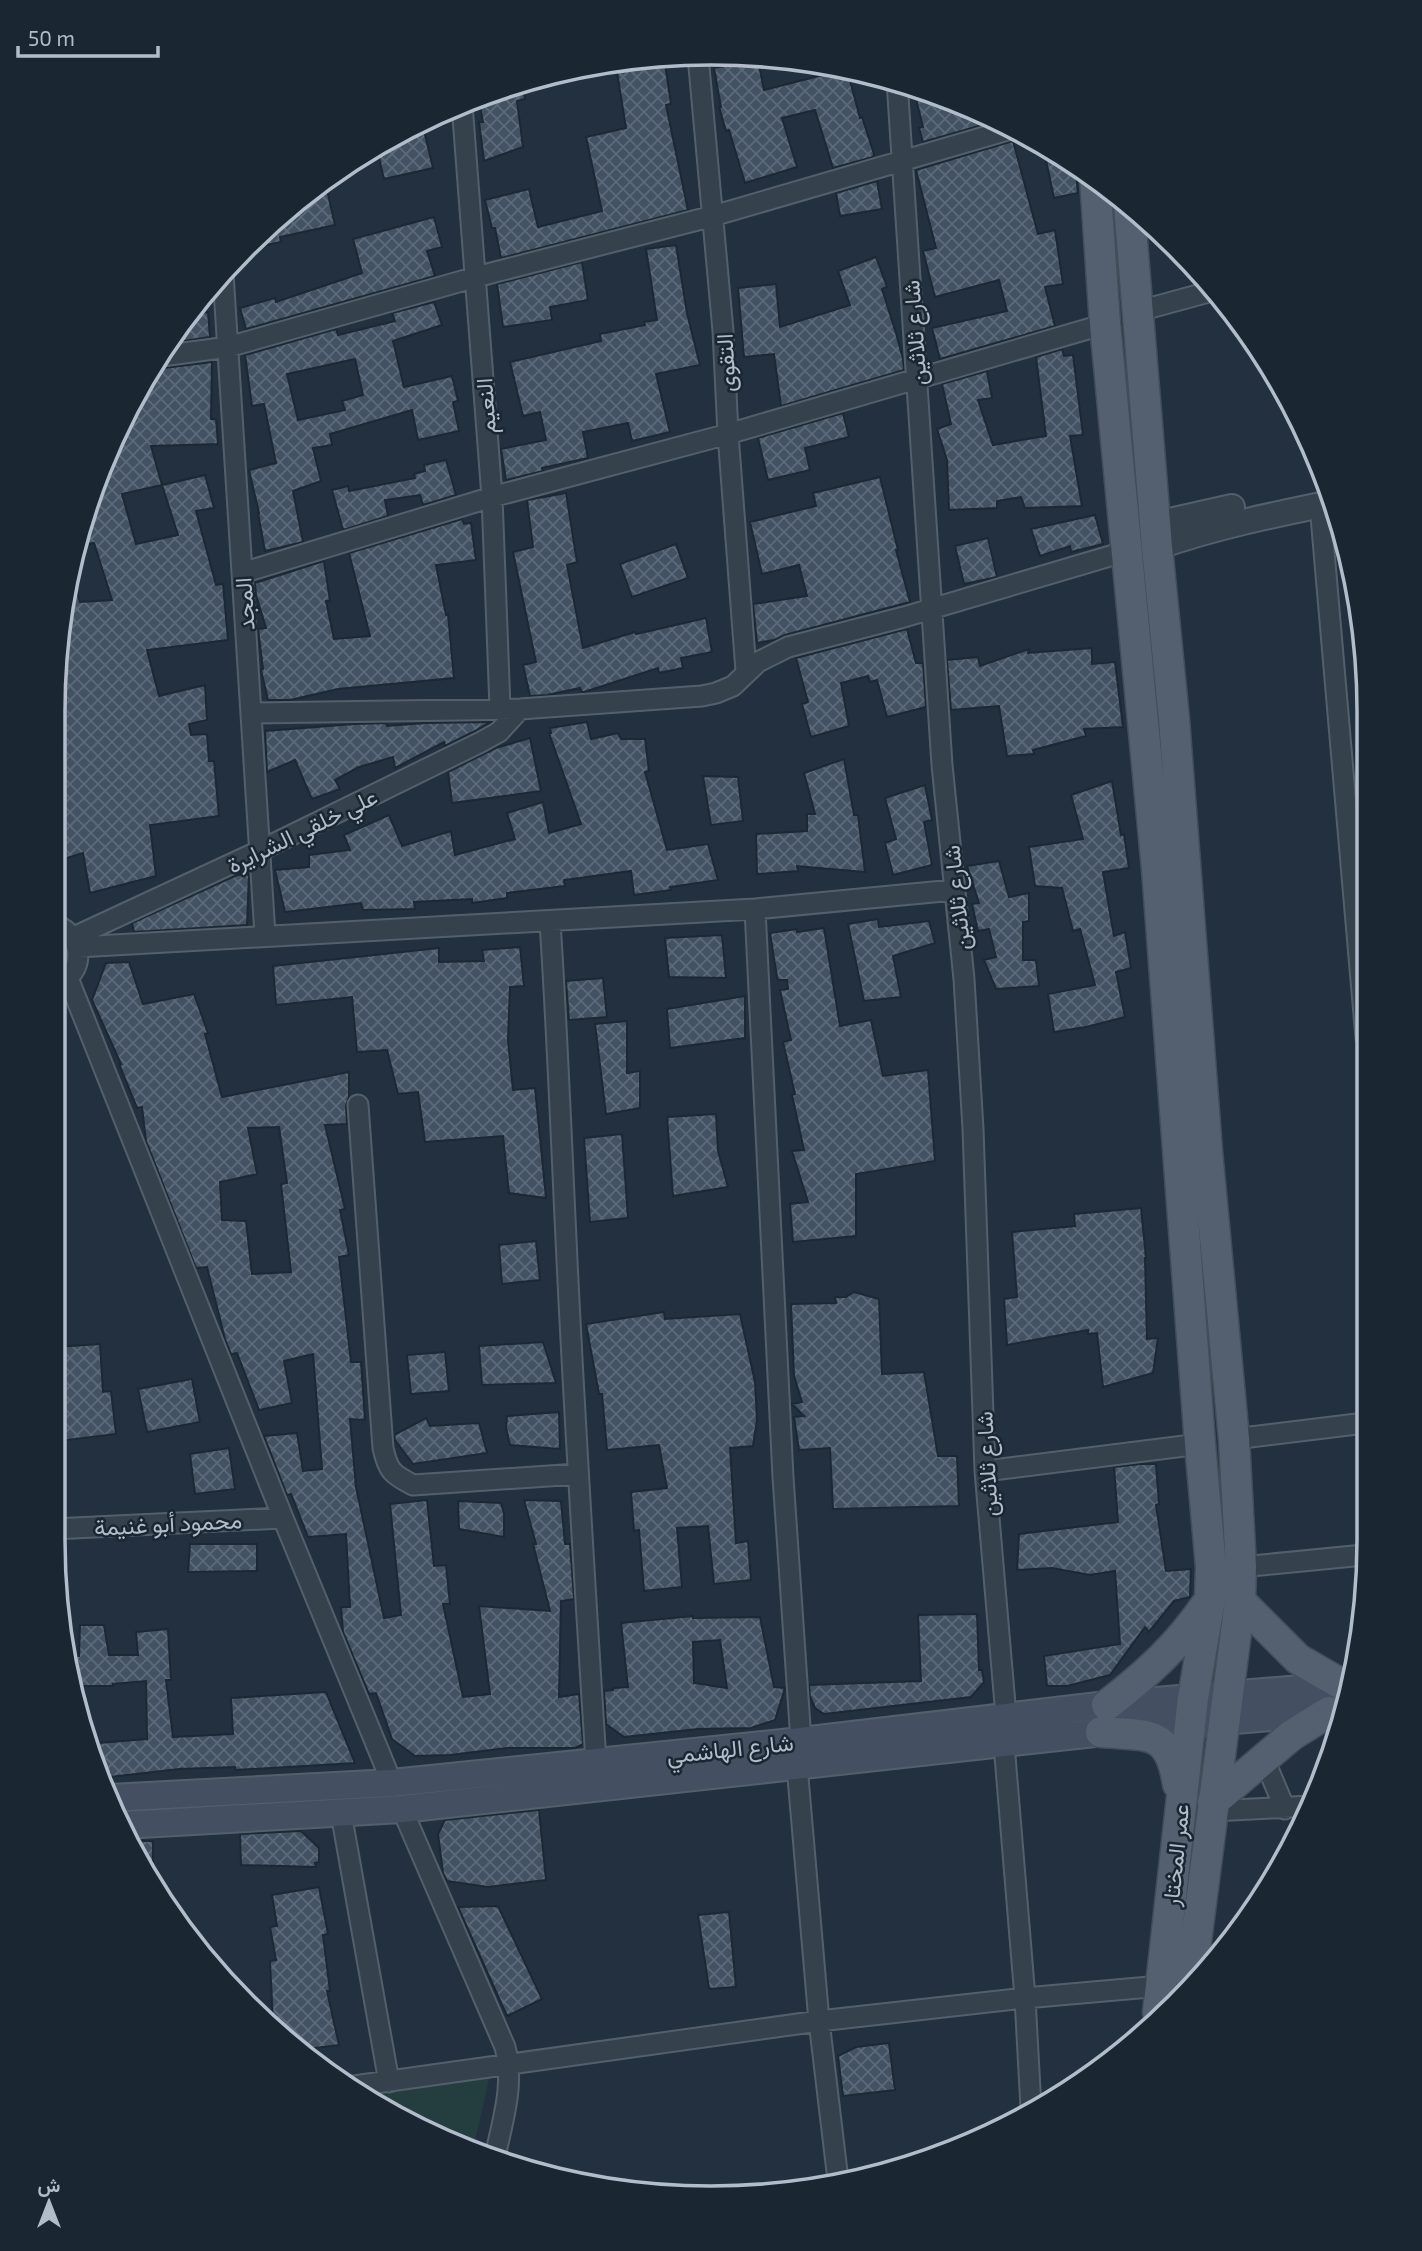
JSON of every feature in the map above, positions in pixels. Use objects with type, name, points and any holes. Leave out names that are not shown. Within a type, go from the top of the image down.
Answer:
[{"type":"main road","points":[[1096,193],[1105,324],[1127,551],[1170,868]]},
{"type":"main road","points":[[1130,220],[1174,719],[1170,868]]},
{"type":"main road","points":[[1103,267],[1135,264]]},
{"type":"main road","name":"عمر المختار","points":[[1170,868],[1199,1035],[1234,1439],[1241,1567],[1240,1601],[1192,1971]]},
{"type":"main road","name":"عمر المختار","points":[[1159,1999],[1192,1711],[1210,1599],[1211,1567],[1200,1444],[1170,868]]},
{"type":"main road","points":[[1181,1803],[1174,1763],[1169,1751],[1159,1741],[1104,1718],[1187,1633],[1210,1599]]},
{"type":"main road","points":[[1240,1601],[1338,1696]]},
{"type":"main road","name":"شارع الهاشمي","points":[[130,1825],[402,1809],[799,1754],[1006,1716],[1104,1718],[1337,1698]]},
{"type":"main road","points":[[1213,1806],[1292,1735],[1337,1701]]},
{"type":"main road","name":"شارع الهاشمي","points":[[119,1798],[392,1783],[596,1762],[1004,1744],[1104,1718]]},
{"type":"main road","points":[[392,1783],[402,1809]]},
{"type":"street","name":"التقوى","points":[[699,65],[723,331],[728,434],[747,671]]},
{"type":"street","name":"شارع ثلاثين","points":[[898,93],[942,765],[964,979],[985,1471],[1006,1716]]},
{"type":"street","name":"النعيم","points":[[463,115],[492,497],[500,708]]},
{"type":"street","points":[[172,355],[228,347],[476,277],[713,216],[999,132]]},
{"type":"street","name":"المجد","points":[[224,286],[265,935]]},
{"type":"street","points":[[1139,311],[1204,293]]},
{"type":"street","points":[[242,573],[492,497],[728,434],[1105,324]]},
{"type":"street","points":[[1156,535],[1196,533],[1322,499]]},
{"type":"street","points":[[1328,518],[1357,916]]},
{"type":"street","points":[[251,713],[520,709],[702,696],[733,686],[747,671],[770,655],[788,647],[933,609],[1127,551]]},
{"type":"street","name":"علي خلقي الشرايرة","points":[[76,942],[481,742],[499,732],[520,709]]},
{"type":"street","points":[[76,942],[550,922],[755,909],[954,890]]},
{"type":"street","points":[[755,909],[799,1754],[819,2021],[837,2174]]},
{"type":"street","points":[[550,922],[578,1474],[596,1762]]},
{"type":"street","points":[[65,929],[76,942],[77,964],[65,978]]},
{"type":"street","points":[[65,988],[392,1783]]},
{"type":"street","points":[[358,1105],[383,1448],[387,1466],[398,1478],[413,1485],[578,1474]]},
{"type":"street","points":[[1234,1439],[1357,1424]]},
{"type":"street","points":[[985,1471],[1200,1444]]},
{"type":"street","name":"محمود أبو غنيمة","points":[[65,1528],[283,1518]]},
{"type":"street","points":[[1241,1567],[1357,1556]]},
{"type":"street","points":[[1004,1744],[1031,2102]]},
{"type":"street","points":[[1264,1759],[1285,1809]]},
{"type":"street","points":[[1213,1806],[1299,1807]]},
{"type":"street","points":[[402,1809],[497,2028],[509,2064],[509,2087],[496,2149]]},
{"type":"street","points":[[341,1812],[389,2081]]},
{"type":"street","points":[[364,2085],[819,2021],[1025,1998],[1159,1999]]},
{"type":"green space","points":[[492,2066],[475,2141],[425,2120],[361,2083]]},
{"type":"building","points":[[728,65],[759,67],[764,90],[823,75],[850,80],[873,157],[833,168],[815,110],[782,118],[797,167],[745,183],[719,107],[714,68]]},
{"type":"building","points":[[665,66],[671,104],[666,105],[688,210],[501,258],[495,228],[492,228],[485,200],[529,189],[538,227],[602,211],[586,137],[626,128],[617,72]]},
{"type":"building","points":[[524,93],[525,99],[517,101],[523,147],[484,161],[479,122],[483,122],[480,108]]},
{"type":"building","points":[[916,98],[983,125],[923,142],[919,128],[923,127]]},
{"type":"building","points":[[424,131],[433,168],[384,179],[379,157]]},
{"type":"building","points":[[1013,141],[1038,234],[1055,230],[1063,284],[1045,287],[1055,326],[940,359],[932,328],[1007,311],[999,280],[935,297],[923,251],[936,248],[916,170]]},
{"type":"building","points":[[1046,158],[1076,179],[1078,193],[1054,198]]},
{"type":"building","points":[[877,181],[882,209],[840,216],[836,193]]},
{"type":"building","points":[[327,191],[335,225],[280,237],[281,242],[263,246]]},
{"type":"building","points":[[434,217],[442,247],[427,251],[435,276],[246,329],[240,308],[275,298],[276,302],[362,273],[353,239]]},
{"type":"building","points":[[676,245],[687,313],[700,365],[656,374],[670,432],[632,441],[628,423],[583,432],[588,458],[542,468],[543,471],[506,480],[501,449],[546,440],[540,412],[523,416],[510,362],[601,341],[600,334],[657,320],[646,249]]},
{"type":"building","points":[[876,257],[887,287],[882,289],[904,370],[781,406],[774,354],[744,357],[738,288],[776,284],[780,327],[850,305],[838,271]]},
{"type":"building","points":[[582,262],[588,300],[550,307],[552,320],[503,327],[497,284]]},
{"type":"building","points":[[434,302],[442,325],[393,341],[404,387],[452,376],[458,401],[453,402],[459,431],[418,440],[412,410],[330,434],[332,445],[313,448],[321,481],[293,491],[303,542],[265,551],[249,470],[276,463],[264,404],[252,406],[245,355],[336,329],[338,335],[395,321],[392,313]],"holes":[[[355,359],[363,395],[342,401],[345,410],[298,420],[287,374]]]},
{"type":"building","points":[[208,312],[210,337],[182,341],[202,313]]},
{"type":"building","points":[[1062,349],[1064,356],[1073,355],[1083,435],[1070,436],[1082,506],[1025,508],[1021,497],[997,501],[997,508],[949,510],[947,460],[937,429],[951,424],[942,384],[987,371],[992,398],[978,400],[993,445],[1046,436],[1036,357]]},
{"type":"building","points":[[212,362],[211,419],[216,419],[218,444],[151,446],[162,485],[205,475],[214,508],[196,511],[216,585],[223,584],[228,640],[147,650],[159,696],[205,685],[207,720],[189,724],[191,735],[207,734],[209,761],[214,761],[219,816],[150,825],[156,876],[90,893],[83,853],[65,859],[65,711],[70,627],[76,589],[80,602],[112,600],[94,543],[87,544],[114,464],[131,425],[164,368]],"holes":[[[162,485],[178,535],[136,544],[122,494]]]},
{"type":"building","points":[[843,413],[849,437],[805,448],[810,470],[768,480],[758,438]]},
{"type":"building","points":[[446,460],[456,495],[423,505],[420,495],[385,500],[388,516],[343,530],[332,490],[348,486],[349,491],[415,478],[414,474],[425,471],[424,465]]},
{"type":"building","points":[[880,477],[910,602],[757,643],[753,604],[807,596],[799,565],[762,574],[750,522],[816,506],[813,493]]},
{"type":"building","points":[[566,493],[577,562],[567,565],[583,648],[635,632],[636,634],[706,618],[712,652],[681,658],[683,668],[659,673],[658,668],[584,692],[580,688],[530,696],[523,665],[536,662],[513,552],[533,547],[527,500]]},
{"type":"building","points":[[1095,515],[1103,544],[1071,552],[1070,546],[1040,556],[1031,529]]},
{"type":"building","points":[[462,519],[464,524],[471,523],[476,560],[436,565],[446,615],[448,614],[454,678],[338,689],[290,700],[268,700],[261,670],[258,629],[266,628],[255,583],[324,561],[330,601],[326,601],[334,639],[370,636],[349,553]]},
{"type":"building","points":[[988,538],[997,577],[964,584],[955,546]]},
{"type":"building","points":[[676,544],[688,578],[632,597],[620,564]]},
{"type":"building","points":[[907,629],[916,663],[923,663],[926,707],[887,717],[877,680],[870,682],[868,676],[841,683],[849,726],[811,737],[802,704],[808,702],[796,658]]},
{"type":"building","points":[[1092,648],[1092,664],[1115,662],[1123,727],[1084,729],[1086,736],[1033,750],[1034,754],[1007,756],[999,706],[951,710],[947,660],[978,657],[980,666],[1029,649],[1028,653]]},
{"type":"building","points":[[490,722],[395,768],[393,757],[359,767],[335,780],[340,789],[312,799],[295,760],[267,772],[265,731],[355,724],[386,723],[387,726]]},
{"type":"building","points":[[587,722],[591,739],[618,733],[621,739],[645,739],[649,771],[645,772],[667,850],[708,844],[718,880],[634,895],[631,871],[564,880],[565,886],[507,893],[507,898],[472,903],[472,899],[414,902],[415,909],[363,910],[361,903],[285,912],[275,870],[309,867],[309,855],[350,850],[344,835],[389,815],[402,846],[451,831],[455,855],[515,839],[507,813],[543,802],[549,833],[581,824],[549,733],[550,728]]},
{"type":"building","points":[[530,738],[541,791],[452,803],[448,772],[496,748]]},
{"type":"building","points":[[844,759],[854,815],[858,815],[865,872],[797,866],[798,871],[757,874],[756,834],[807,831],[807,814],[815,814],[804,773]]},
{"type":"building","points":[[703,776],[738,777],[743,821],[711,825]]},
{"type":"building","points":[[1112,781],[1129,868],[1103,872],[1114,936],[1125,932],[1131,968],[1116,972],[1125,1017],[1054,1032],[1048,994],[1095,985],[1080,929],[1073,931],[1062,888],[1035,886],[1029,847],[1083,839],[1071,795]]},
{"type":"building","points":[[925,785],[932,820],[924,822],[932,865],[893,875],[885,843],[896,839],[885,798]]},
{"type":"building","points":[[999,861],[1009,897],[1029,893],[1029,921],[1023,922],[1023,960],[1036,960],[1039,986],[996,989],[984,960],[996,957],[989,929],[978,931],[972,904],[979,903],[967,866]]},
{"type":"building","points":[[249,874],[247,925],[134,932],[132,923],[237,875]]},
{"type":"building","points":[[878,919],[879,927],[929,921],[935,943],[893,956],[901,997],[864,1001],[848,924]]},
{"type":"building","points":[[824,928],[840,1026],[871,1020],[883,1076],[928,1070],[935,1161],[856,1174],[856,1236],[793,1242],[790,1204],[808,1202],[792,1151],[804,1150],[783,1042],[791,1040],[780,990],[788,989],[787,980],[778,980],[770,933]]},
{"type":"building","points":[[722,935],[726,978],[669,977],[665,938]]},
{"type":"building","points":[[520,947],[524,986],[510,987],[508,1040],[513,1090],[535,1088],[546,1198],[509,1193],[503,1136],[425,1142],[418,1092],[398,1094],[387,1050],[357,1052],[352,997],[276,1005],[273,966],[439,948],[439,962],[484,961],[482,950]]},
{"type":"building","points":[[129,962],[143,1004],[194,994],[208,1033],[205,1034],[222,1097],[349,1072],[347,1124],[325,1125],[345,1209],[340,1210],[349,1255],[339,1257],[351,1362],[361,1362],[365,1420],[350,1419],[356,1487],[384,1618],[401,1615],[390,1504],[427,1500],[434,1566],[446,1565],[450,1604],[443,1604],[463,1697],[490,1694],[479,1606],[550,1611],[524,1500],[561,1501],[565,1544],[570,1544],[574,1599],[561,1601],[559,1697],[579,1694],[583,1744],[575,1748],[507,1748],[415,1756],[392,1739],[376,1693],[369,1694],[343,1632],[341,1607],[350,1607],[346,1534],[308,1537],[291,1494],[287,1495],[264,1436],[297,1433],[303,1471],[322,1469],[313,1354],[284,1361],[292,1403],[259,1410],[237,1353],[231,1354],[225,1339],[207,1267],[196,1268],[146,1141],[142,1107],[137,1108],[121,1064],[92,1000],[106,963]],"holes":[[[279,1127],[287,1183],[281,1184],[291,1272],[252,1274],[246,1221],[222,1220],[220,1182],[257,1174],[248,1128]]]},
{"type":"building","points":[[603,978],[607,1017],[569,1020],[566,981]]},
{"type":"building","points":[[745,996],[745,1038],[670,1048],[667,1009]]},
{"type":"building","points":[[627,1021],[627,1073],[640,1071],[640,1108],[606,1114],[595,1024]]},
{"type":"building","points":[[716,1114],[718,1151],[728,1187],[673,1196],[667,1117]]},
{"type":"building","points":[[622,1134],[628,1218],[590,1222],[584,1138]]},
{"type":"building","points":[[1141,1208],[1146,1258],[1147,1339],[1158,1338],[1153,1373],[1103,1387],[1097,1333],[1088,1334],[1088,1330],[1007,1345],[1004,1299],[1017,1297],[1012,1232],[1075,1226],[1074,1214]]},
{"type":"building","points":[[536,1241],[540,1280],[502,1284],[499,1245]]},
{"type":"building","points":[[854,1292],[879,1299],[882,1374],[924,1372],[938,1456],[957,1456],[959,1506],[833,1509],[830,1448],[799,1450],[794,1417],[804,1416],[792,1404],[802,1402],[794,1376],[791,1304],[836,1303],[835,1297],[846,1297]]},
{"type":"building","points":[[664,1312],[665,1319],[740,1314],[755,1382],[757,1420],[753,1446],[730,1448],[736,1543],[748,1541],[751,1580],[714,1584],[708,1526],[677,1528],[682,1587],[644,1591],[639,1530],[634,1531],[631,1492],[667,1488],[659,1445],[607,1450],[602,1394],[599,1394],[586,1324]]},
{"type":"building","points":[[543,1342],[556,1383],[482,1385],[479,1346]]},
{"type":"building","points":[[100,1344],[103,1392],[111,1391],[116,1434],[65,1440],[65,1346]]},
{"type":"building","points":[[445,1352],[449,1391],[411,1394],[407,1355]]},
{"type":"building","points":[[192,1379],[200,1422],[147,1432],[138,1389]]},
{"type":"building","points":[[559,1412],[560,1449],[510,1445],[506,1428],[507,1416]]},
{"type":"building","points":[[426,1418],[430,1426],[479,1423],[487,1453],[413,1464],[394,1435]]},
{"type":"building","points":[[229,1448],[235,1489],[195,1494],[190,1454]]},
{"type":"building","points":[[1156,1464],[1159,1504],[1156,1505],[1166,1571],[1191,1569],[1190,1597],[1174,1601],[1149,1632],[1145,1627],[1110,1675],[1067,1686],[1047,1686],[1044,1656],[1120,1644],[1115,1571],[1090,1575],[1052,1568],[1017,1570],[1019,1534],[1118,1522],[1114,1467]]},
{"type":"building","points":[[458,1501],[501,1503],[504,1537],[459,1529]]},
{"type":"building","points":[[190,1544],[257,1544],[257,1571],[188,1572]]},
{"type":"building","points":[[977,1614],[979,1670],[982,1670],[984,1682],[971,1697],[824,1714],[815,1708],[809,1685],[921,1681],[918,1615]]},
{"type":"building","points":[[693,1616],[760,1617],[774,1687],[785,1688],[775,1720],[751,1728],[698,1729],[624,1737],[606,1724],[604,1691],[628,1687],[621,1623]],"holes":[[[720,1640],[727,1688],[694,1683],[693,1642]]]},
{"type":"building","points":[[80,1625],[104,1625],[109,1655],[138,1655],[136,1632],[168,1629],[171,1680],[166,1680],[173,1737],[233,1734],[231,1698],[326,1692],[355,1763],[235,1770],[235,1767],[179,1769],[110,1777],[98,1743],[147,1739],[146,1681],[113,1686],[82,1686],[75,1656],[79,1656]]},
{"type":"building","points":[[539,1810],[546,1880],[488,1887],[447,1881],[443,1873],[438,1834],[445,1820]]},
{"type":"building","points":[[301,1831],[319,1848],[319,1862],[315,1863],[316,1867],[241,1865],[240,1834]]},
{"type":"building","points":[[139,1841],[153,1841],[153,1866]]},
{"type":"building","points":[[319,1887],[328,1934],[323,1935],[330,1991],[327,1991],[339,2045],[312,2048],[273,2014],[270,1961],[276,1960],[270,1927],[277,1926],[272,1895]]},
{"type":"building","points":[[498,1906],[542,1999],[507,2016],[458,1907]]},
{"type":"building","points":[[729,1912],[736,1987],[709,1989],[698,1915]]},
{"type":"building","points":[[889,2043],[895,2090],[843,2096],[838,2056],[856,2047]]}]
